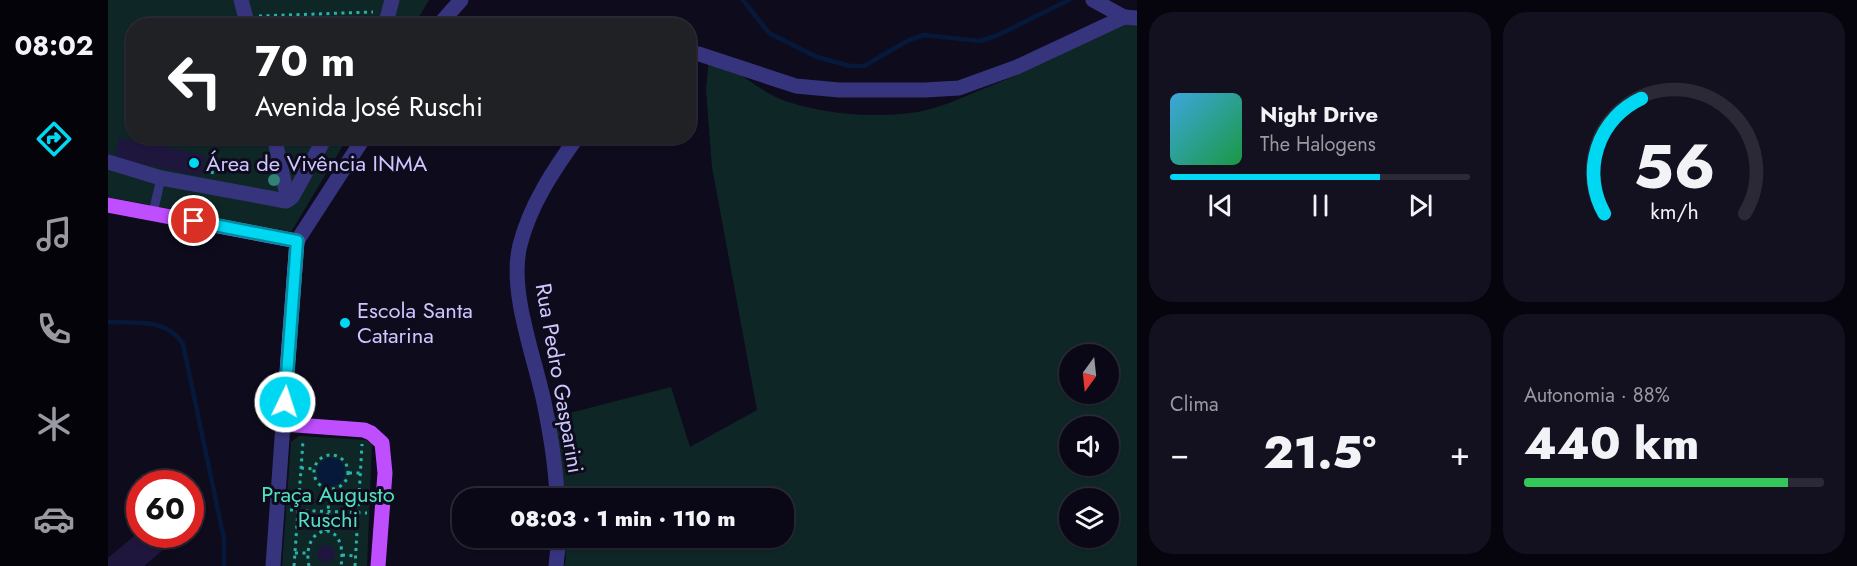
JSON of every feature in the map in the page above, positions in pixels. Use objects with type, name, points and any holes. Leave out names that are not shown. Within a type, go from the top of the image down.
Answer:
[{"type":"main road","points":[[108,206],[297,241],[283,424],[364,430],[382,443],[384,473],[378,566]]},
{"type":"street","points":[[242,0],[246,18]]},
{"type":"street","points":[[445,18],[461,0]]},
{"type":"street","points":[[1094,1],[1131,18]]},
{"type":"street","points":[[696,54],[796,86],[839,90],[959,88],[1017,67],[1131,18]]},
{"type":"street","points":[[276,144],[288,200]]},
{"type":"street","points":[[288,200],[292,197],[322,144]]},
{"type":"street","points":[[297,241],[361,144]]},
{"type":"street","name":"Rua Pedro Gasparini","points":[[557,488],[545,406],[522,310],[517,265],[520,245],[541,193],[572,144]]},
{"type":"street","points":[[108,162],[161,178],[288,200]]},
{"type":"street","points":[[273,566],[283,424]]},
{"type":"street","points":[[556,566],[558,548]]},
{"type":"lane","points":[[153,213],[161,178]]},
{"type":"path","points":[[294,18],[389,12]]},
{"type":"path","points":[[210,187],[218,144]]},
{"type":"path","points":[[294,566],[303,439]]},
{"type":"path","points":[[355,566],[363,443]]},
{"type":"path","points":[[336,455],[346,462],[348,478],[341,487],[330,490],[319,485],[314,469],[324,456],[336,455]]},
{"type":"path","points":[[301,468],[314,469]]},
{"type":"path","points":[[349,472],[361,473]]},
{"type":"path","points":[[326,531],[330,490]]},
{"type":"path","points":[[289,509],[367,513]]},
{"type":"path","points":[[309,566],[308,553],[315,535],[326,531],[338,536],[342,555],[341,566]]},
{"type":"path","points":[[295,553],[308,553]]},
{"type":"path","points":[[342,555],[355,556]]},
{"type":"green space","points":[[108,0],[429,0],[418,18],[126,18],[126,144],[344,144],[291,232],[108,197]]},
{"type":"green space","points":[[1137,17],[1137,566],[564,566],[565,548],[794,548],[794,488],[560,488],[554,417],[671,387],[690,447],[757,410],[712,167],[706,90],[709,58],[729,67],[777,98],[818,109],[849,114],[880,115],[930,109],[960,99]]},
{"type":"green space","name":"Praça Augusto Ruschi","points":[[299,436],[366,440],[372,444],[367,566],[282,566],[291,442]]},
{"type":"water","points":[[331,458],[341,462],[345,472],[341,482],[331,486],[321,482],[317,472],[321,462]]},
{"type":"building","points":[[119,138],[126,139],[126,144],[150,144],[206,155],[201,176],[115,158]]},
{"type":"building","points":[[126,543],[126,548],[165,548],[144,566],[108,566],[108,558]]},
{"type":"building","points":[[322,545],[330,545],[335,550],[333,561],[322,563],[317,558],[317,550]]},
{"type":"waterway","points":[[743,0],[769,33],[817,57],[850,66],[864,66],[909,40],[924,35],[980,41],[998,35],[1069,0]]},
{"type":"waterway","points":[[108,322],[159,326],[168,330],[183,344],[224,539],[224,566]]},
{"type":"place","name":"Área de Vivência INMA","points":[[194,163]]},
{"type":"place","name":"Escola Santa Catarina","points":[[345,323]]},
{"type":"route","points":[[194,221],[297,241],[285,402]]}]
